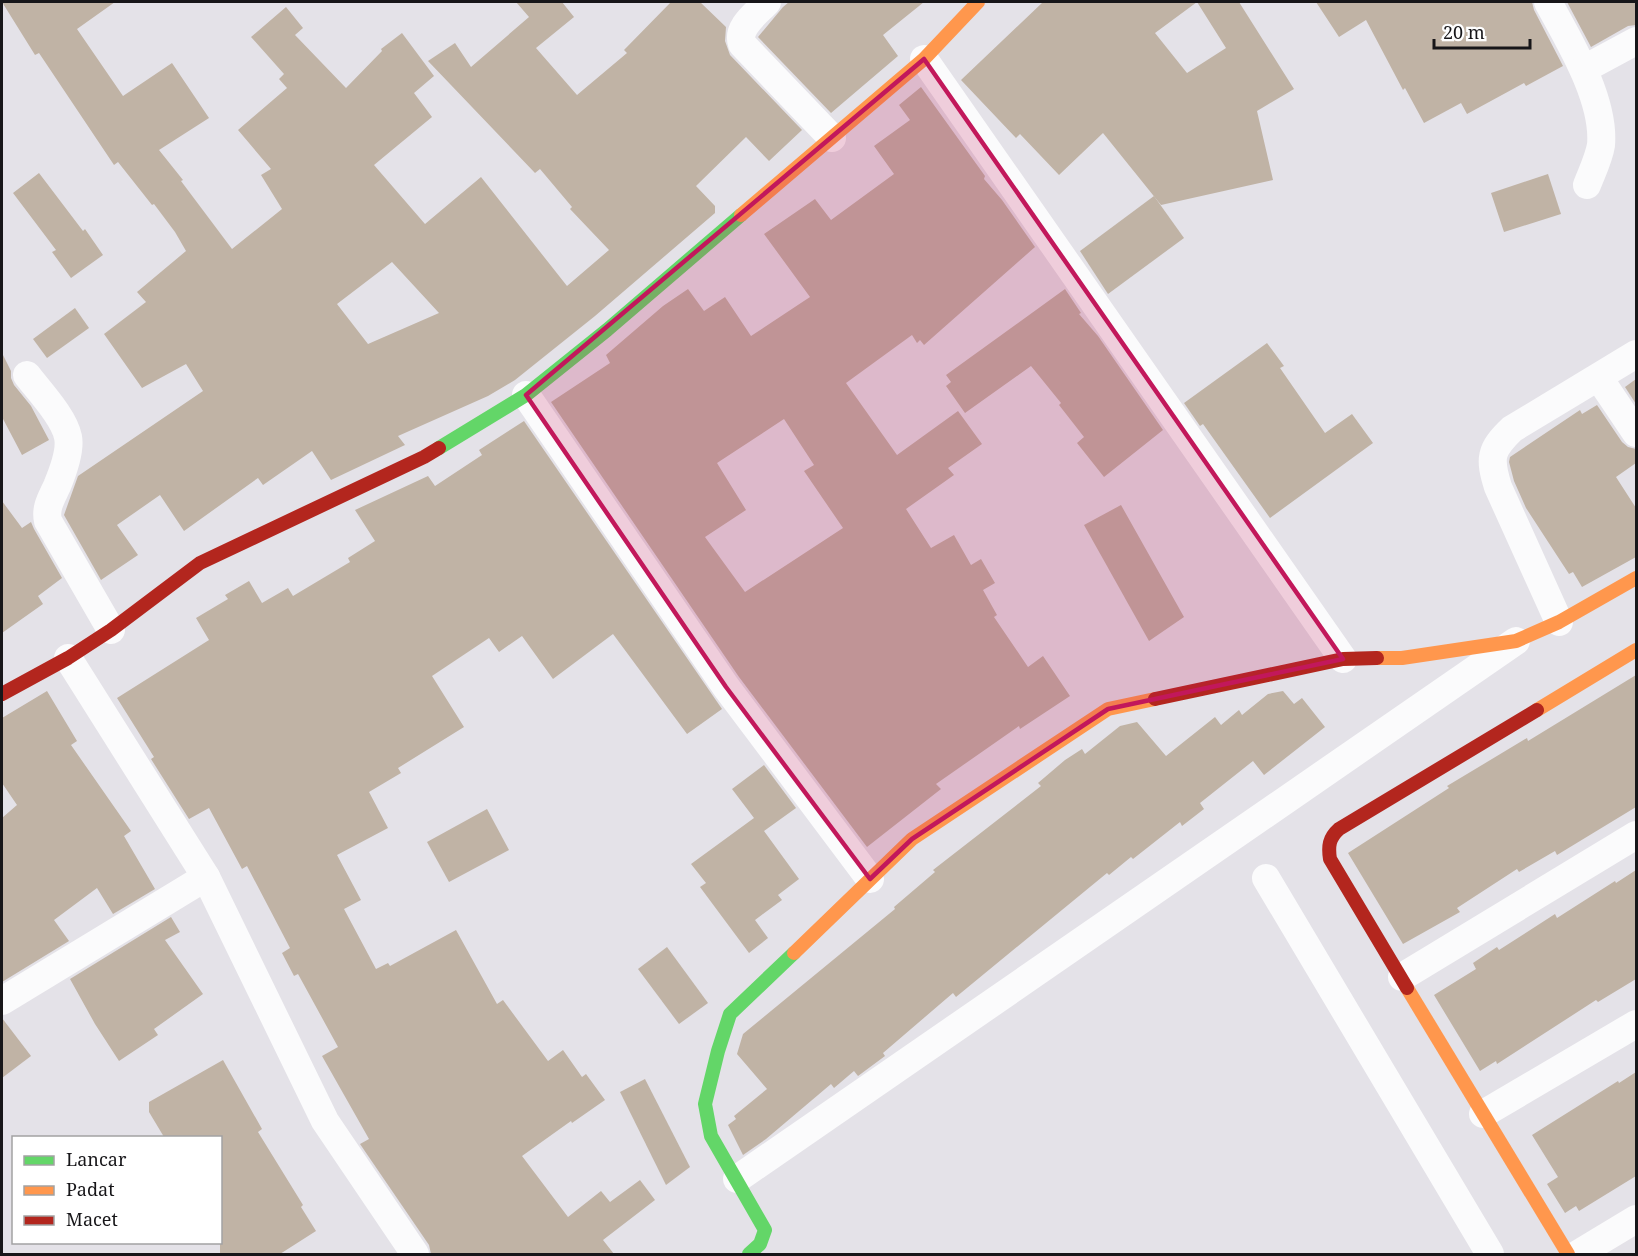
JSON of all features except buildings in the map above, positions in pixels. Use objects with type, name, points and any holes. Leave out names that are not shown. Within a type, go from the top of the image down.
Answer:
[{"type":"street","points":[[767,2],[744,26],[739,38],[742,44],[832,138]]},
{"type":"street","points":[[2,694],[68,658],[111,630],[200,563],[424,457],[526,395],[607,330],[924,59],[978,2]]},
{"type":"street","points":[[1548,2],[1584,69],[1600,120],[1601,146],[1587,185]]},
{"type":"street","points":[[1584,69],[1636,41]]},
{"type":"street","points":[[924,59],[1343,659]]},
{"type":"street","points":[[1559,622],[1498,487],[1491,465],[1497,444],[1512,429],[1636,354]]},
{"type":"street","points":[[27,375],[54,408],[68,436],[68,449],[60,479],[46,511],[48,521],[111,630]]},
{"type":"street","points":[[1599,378],[1636,433]]},
{"type":"street","points":[[526,395],[726,687],[870,879]]},
{"type":"street","points":[[737,1179],[1516,641],[1559,622],[1636,578]]},
{"type":"street","points":[[750,1254],[759,1248],[765,1230],[711,1136],[705,1104],[730,1014],[912,839],[1108,709],[1343,659],[1402,658],[1516,641]]},
{"type":"street","points":[[1568,1254],[1330,859],[1327,846],[1330,837],[1339,829],[1636,650]]},
{"type":"street","points":[[68,658],[206,877],[325,1121],[415,1254]]},
{"type":"street","points":[[1402,977],[1636,835]]},
{"type":"street","points":[[2,1001],[206,877]]},
{"type":"street","points":[[1266,878],[1490,1254]]},
{"type":"street","points":[[1483,1114],[1636,1024]]},
{"type":"street","points":[[1578,1254],[1636,1219]]},
{"type":"highlighted area","points":[[924,59],[1343,659],[1108,709],[912,839],[870,879],[726,687],[526,395]]},
{"type":"traffic: fast","points":[[439,448],[526,395],[607,330],[741,215]]},
{"type":"traffic: fast","points":[[749,1254],[760,1244],[765,1230],[711,1136],[705,1104],[730,1014],[794,953]]},
{"type":"traffic: slow","points":[[741,215],[924,59],[978,2]]},
{"type":"traffic: slow","points":[[1377,658],[1402,658],[1516,641],[1559,622],[1636,578]]},
{"type":"traffic: slow","points":[[1537,710],[1636,650]]},
{"type":"traffic: slow","points":[[794,953],[912,839],[1108,709],[1155,699]]},
{"type":"traffic: slow","points":[[1407,988],[1568,1254]]},
{"type":"traffic: jam","points":[[2,694],[68,658],[111,630],[200,563],[439,448]]},
{"type":"traffic: jam","points":[[1155,699],[1343,659],[1377,658]]},
{"type":"traffic: jam","points":[[1407,988],[1330,859],[1331,839],[1339,829],[1537,710]]}]
